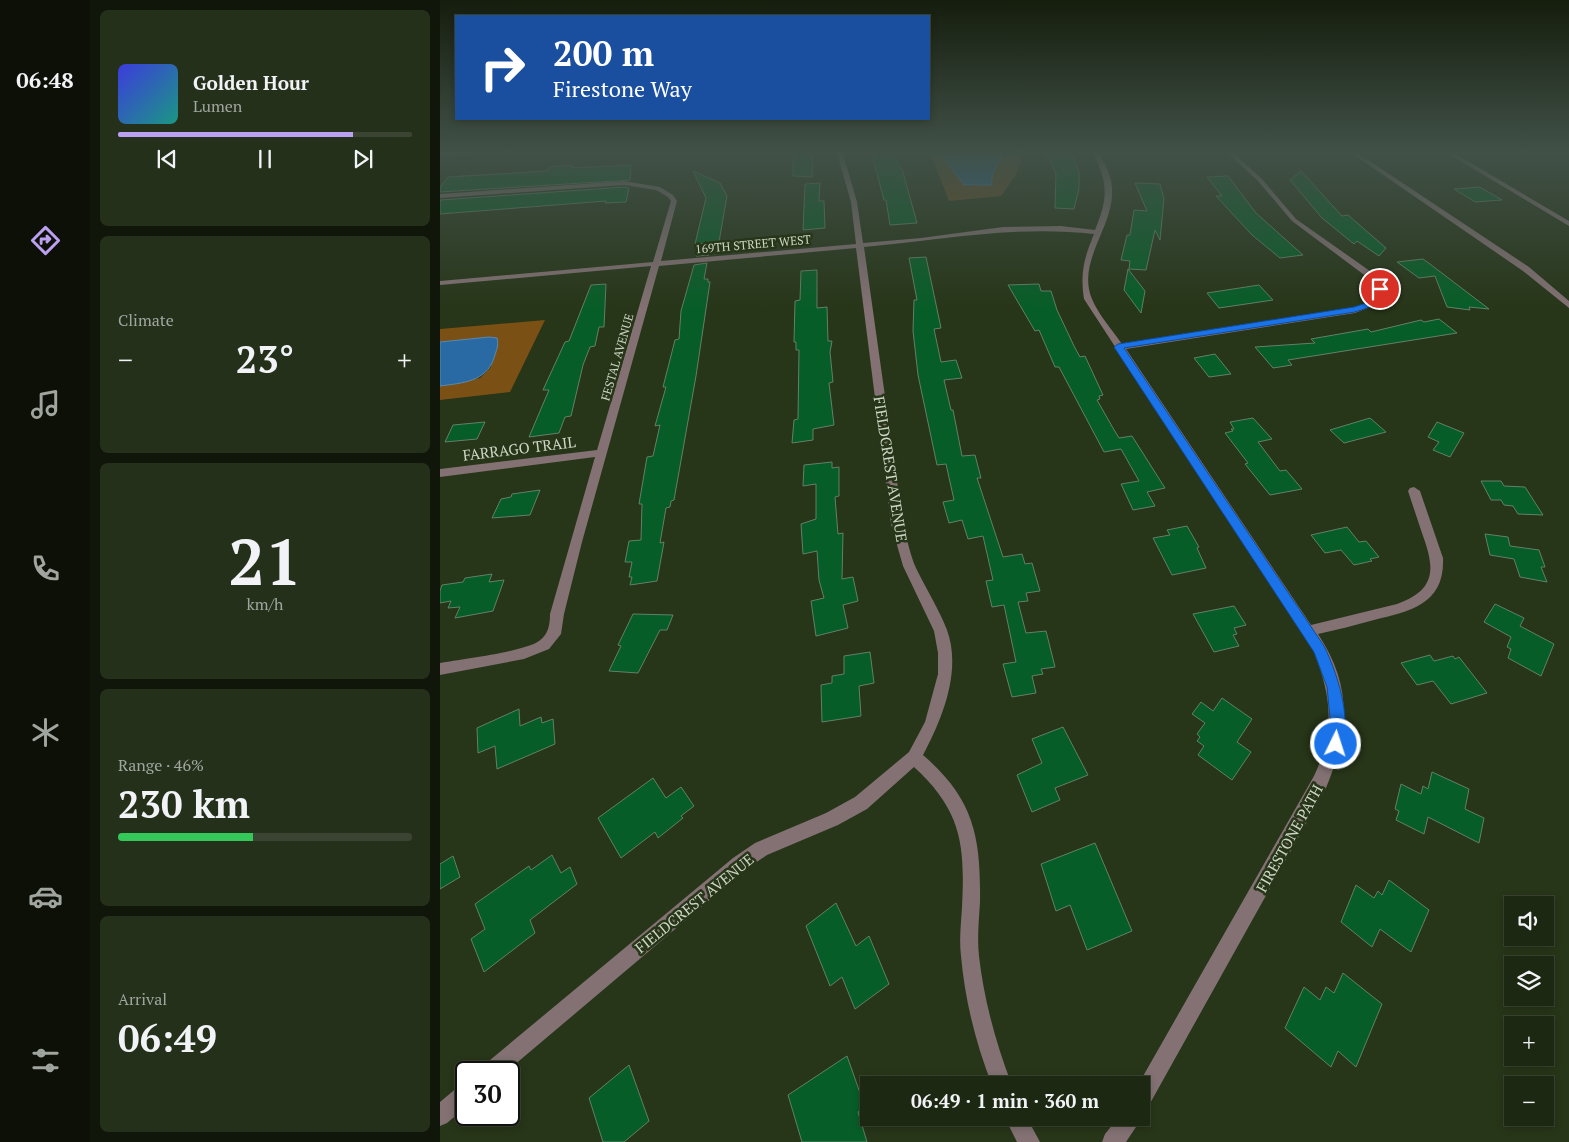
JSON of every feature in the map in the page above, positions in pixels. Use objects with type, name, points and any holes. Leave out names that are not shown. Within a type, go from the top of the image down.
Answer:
[{"type":"street","name":"FESTAL AVENUE","points":[[440,669],[524,653],[544,645],[556,630],[557,614],[573,551],[673,203]]},
{"type":"street","name":"FIELDCREST AVENUE","points":[[504,1061],[739,864],[762,849],[832,819],[861,803],[914,757],[932,724],[944,674],[941,631],[909,566],[897,524],[854,203]]},
{"type":"street","name":"FIRESTONE PATH","points":[[1108,203],[1106,213],[1086,266],[1084,288],[1094,310],[1118,347],[1309,631],[1324,658],[1334,687],[1338,727],[1336,744],[1320,782],[1150,1084]]},
{"type":"street","points":[[1280,203],[1294,220],[1374,278],[1381,294]]},
{"type":"street","points":[[1429,203],[1569,297]]},
{"type":"street","points":[[1534,203],[1569,224]]},
{"type":"street","name":"169TH STREET WEST","points":[[440,283],[940,238],[1002,229],[1052,228],[1098,232]]},
{"type":"street","points":[[1535,275],[1569,305]]},
{"type":"street","points":[[1381,294],[1396,296]]},
{"type":"street","points":[[1118,347],[1355,310],[1374,304],[1381,294]]},
{"type":"street","name":"FARRAGO TRAIL","points":[[440,473],[602,453]]},
{"type":"street","points":[[1309,631],[1409,606],[1427,595],[1436,577],[1438,569],[1437,558],[1414,491]]},
{"type":"street","points":[[914,757],[949,792],[959,811],[967,836],[972,868],[969,927],[971,964],[985,1038],[999,1076]]},
{"type":"street","points":[[440,1116],[455,1103]]},
{"type":"street","points":[[1020,1126],[1029,1142]]},
{"type":"street","points":[[1113,1142],[1125,1126]]},
{"type":"shaded area","points":[[545,320],[510,392],[440,400],[440,386],[480,378],[491,367],[489,337],[440,342],[440,329]]},
{"type":"water","points":[[489,337],[497,338],[497,346],[494,358],[485,372],[472,380],[440,386],[440,342]]},
{"type":"building","points":[[440,203],[577,203],[440,214]]},
{"type":"building","points":[[705,203],[726,203],[719,242],[695,244]]},
{"type":"building","points":[[804,203],[824,203],[825,228],[803,230]]},
{"type":"building","points":[[887,203],[912,203],[917,223],[890,225]]},
{"type":"building","points":[[1055,203],[1075,203],[1074,209],[1055,208]]},
{"type":"building","points":[[1144,203],[1164,203],[1160,240],[1155,230],[1146,270],[1129,269],[1130,261],[1121,260],[1127,235],[1130,235],[1134,210],[1147,211]]},
{"type":"building","points":[[1223,203],[1249,203],[1256,213],[1303,255],[1280,258],[1252,235]]},
{"type":"building","points":[[1310,203],[1330,203],[1342,216],[1348,215],[1386,248],[1379,256],[1357,241],[1354,244],[1322,218]]},
{"type":"building","points":[[699,245],[710,247],[709,255],[696,256]]},
{"type":"building","points":[[926,257],[941,328],[934,329],[941,362],[956,360],[962,378],[944,380],[951,410],[953,410],[962,456],[975,455],[981,478],[977,478],[1003,557],[1022,554],[1025,564],[1032,563],[1040,591],[1026,593],[1028,601],[1018,602],[1026,633],[1046,631],[1055,667],[1041,669],[1043,674],[1032,676],[1036,693],[1012,697],[1003,664],[1016,662],[1004,605],[992,607],[986,581],[993,580],[983,536],[968,539],[962,520],[949,523],[943,502],[954,500],[946,464],[937,465],[918,375],[913,331],[914,300],[917,300],[909,258]]},
{"type":"building","points":[[1423,259],[1489,309],[1469,307],[1470,310],[1447,307],[1435,276],[1419,278],[1397,262]]},
{"type":"building","points":[[707,263],[704,279],[708,279],[708,282],[710,282],[696,376],[674,500],[671,501],[670,507],[666,508],[660,543],[664,542],[657,581],[630,585],[632,577],[629,577],[632,562],[625,562],[629,541],[641,540],[642,504],[639,504],[647,457],[653,456],[660,425],[655,426],[666,387],[663,387],[675,340],[679,339],[681,311],[694,265]]},
{"type":"building","points":[[1128,269],[1145,291],[1141,313],[1124,290]]},
{"type":"building","points":[[817,270],[817,308],[827,307],[828,341],[832,341],[830,352],[833,382],[829,383],[834,425],[813,429],[813,440],[792,443],[794,420],[798,419],[799,350],[796,350],[796,342],[794,342],[795,301],[800,300],[801,271]]},
{"type":"building","points":[[606,284],[604,327],[599,327],[595,346],[590,347],[583,365],[571,416],[565,417],[559,433],[529,437],[549,390],[543,390],[565,342],[569,341],[591,285]]},
{"type":"building","points":[[1039,284],[1041,291],[1051,291],[1057,310],[1075,348],[1080,357],[1085,356],[1103,395],[1099,396],[1100,399],[1097,400],[1119,438],[1132,436],[1165,488],[1147,492],[1155,506],[1133,510],[1121,484],[1139,481],[1121,449],[1104,452],[1059,367],[1055,367],[1039,330],[1035,331],[1008,285]]},
{"type":"building","points":[[1259,285],[1273,300],[1219,308],[1207,293]]},
{"type":"building","points":[[1439,319],[1457,333],[1288,360],[1292,365],[1273,368],[1255,347],[1315,343],[1311,339],[1368,329],[1371,332],[1421,320],[1424,322]]},
{"type":"building","points":[[1215,354],[1231,374],[1209,377],[1194,358]]},
{"type":"building","points":[[1253,418],[1272,439],[1258,442],[1280,471],[1286,470],[1302,489],[1270,495],[1245,464],[1248,463],[1225,433],[1234,429],[1230,422]]},
{"type":"building","points":[[1370,418],[1386,432],[1344,443],[1330,430]]},
{"type":"building","points":[[485,422],[477,439],[445,442],[453,425]]},
{"type":"building","points":[[1437,422],[1464,433],[1450,457],[1433,450],[1439,442],[1428,437]]},
{"type":"building","points":[[832,462],[832,468],[839,467],[839,496],[835,497],[838,534],[843,533],[842,579],[853,577],[858,601],[843,605],[848,628],[816,636],[811,601],[824,598],[819,580],[817,551],[803,554],[801,524],[816,519],[816,484],[803,486],[804,465]]},
{"type":"building","points":[[1481,481],[1501,481],[1504,486],[1525,487],[1543,515],[1518,514],[1513,506],[1504,505],[1501,500],[1491,500]]},
{"type":"building","points":[[540,490],[530,515],[492,518],[501,499],[511,497],[512,494]]},
{"type":"building","points":[[1187,526],[1199,547],[1197,548],[1206,568],[1172,575],[1153,538],[1170,535],[1167,530]]},
{"type":"building","points":[[1347,527],[1359,542],[1366,541],[1379,557],[1370,559],[1372,561],[1354,565],[1341,550],[1325,553],[1311,535]]},
{"type":"building","points":[[1485,534],[1508,537],[1510,546],[1539,550],[1545,567],[1541,567],[1547,582],[1520,577],[1514,559],[1490,555]]},
{"type":"building","points":[[492,574],[489,582],[504,580],[493,611],[455,618],[460,607],[448,608],[451,601],[440,603],[442,585],[463,582],[465,578]]},
{"type":"building","points":[[1495,604],[1524,618],[1520,626],[1554,644],[1541,676],[1508,658],[1511,649],[1507,647],[1511,637],[1484,622]]},
{"type":"building","points":[[1234,606],[1246,625],[1234,628],[1237,634],[1233,635],[1239,646],[1214,652],[1193,614]]},
{"type":"building","points":[[633,614],[673,615],[667,630],[660,630],[638,673],[609,671],[621,646],[618,645]]},
{"type":"building","points":[[870,652],[874,683],[859,686],[861,716],[822,722],[821,685],[832,683],[832,676],[844,674],[844,656]]},
{"type":"building","points":[[1430,655],[1434,661],[1453,656],[1455,659],[1459,657],[1487,693],[1451,704],[1433,681],[1417,685],[1401,663]]},
{"type":"building","points":[[1222,698],[1252,719],[1237,742],[1251,752],[1232,780],[1198,755],[1204,746],[1197,741],[1200,737],[1197,734],[1205,723],[1192,714],[1201,702],[1213,711]]},
{"type":"building","points":[[519,709],[520,726],[541,717],[542,723],[553,719],[555,744],[497,769],[495,746],[478,753],[477,728]]},
{"type":"building","points":[[1063,727],[1088,775],[1055,788],[1060,800],[1032,812],[1017,775],[1042,763],[1032,739]]},
{"type":"building","points":[[1432,772],[1469,789],[1465,809],[1484,818],[1479,843],[1428,817],[1424,834],[1396,820],[1399,811],[1395,809],[1401,784],[1421,794],[1423,786],[1428,789]]},
{"type":"building","points":[[653,778],[666,798],[681,787],[694,806],[681,816],[683,818],[658,838],[655,832],[621,858],[598,818]]},
{"type":"building","points":[[1095,843],[1132,931],[1087,950],[1070,905],[1056,911],[1041,864]]},
{"type":"building","points":[[552,855],[561,873],[570,867],[577,884],[530,920],[535,933],[484,972],[471,939],[485,929],[475,904],[529,866],[531,870]]},
{"type":"building","points":[[453,856],[460,877],[440,889],[440,864]]},
{"type":"building","points":[[1389,880],[1429,910],[1411,952],[1380,929],[1372,947],[1341,922],[1356,885],[1374,898],[1378,891],[1382,895]]},
{"type":"building","points":[[836,903],[856,946],[869,936],[889,984],[855,1009],[842,977],[830,986],[806,926]]},
{"type":"building","points":[[1343,973],[1382,1004],[1356,1067],[1338,1051],[1331,1067],[1285,1028],[1304,987],[1320,1000],[1326,987],[1334,993]]},
{"type":"building","points":[[847,1056],[860,1093],[860,1111],[858,1112],[860,1126],[862,1126],[867,1142],[802,1142],[788,1095]]},
{"type":"building","points":[[629,1065],[649,1121],[624,1142],[603,1142],[589,1098]]},
{"type":"route","points":[[1336,744],[1338,727],[1334,687],[1320,650],[1118,347],[1355,310],[1374,304],[1381,294],[1380,289]]}]
